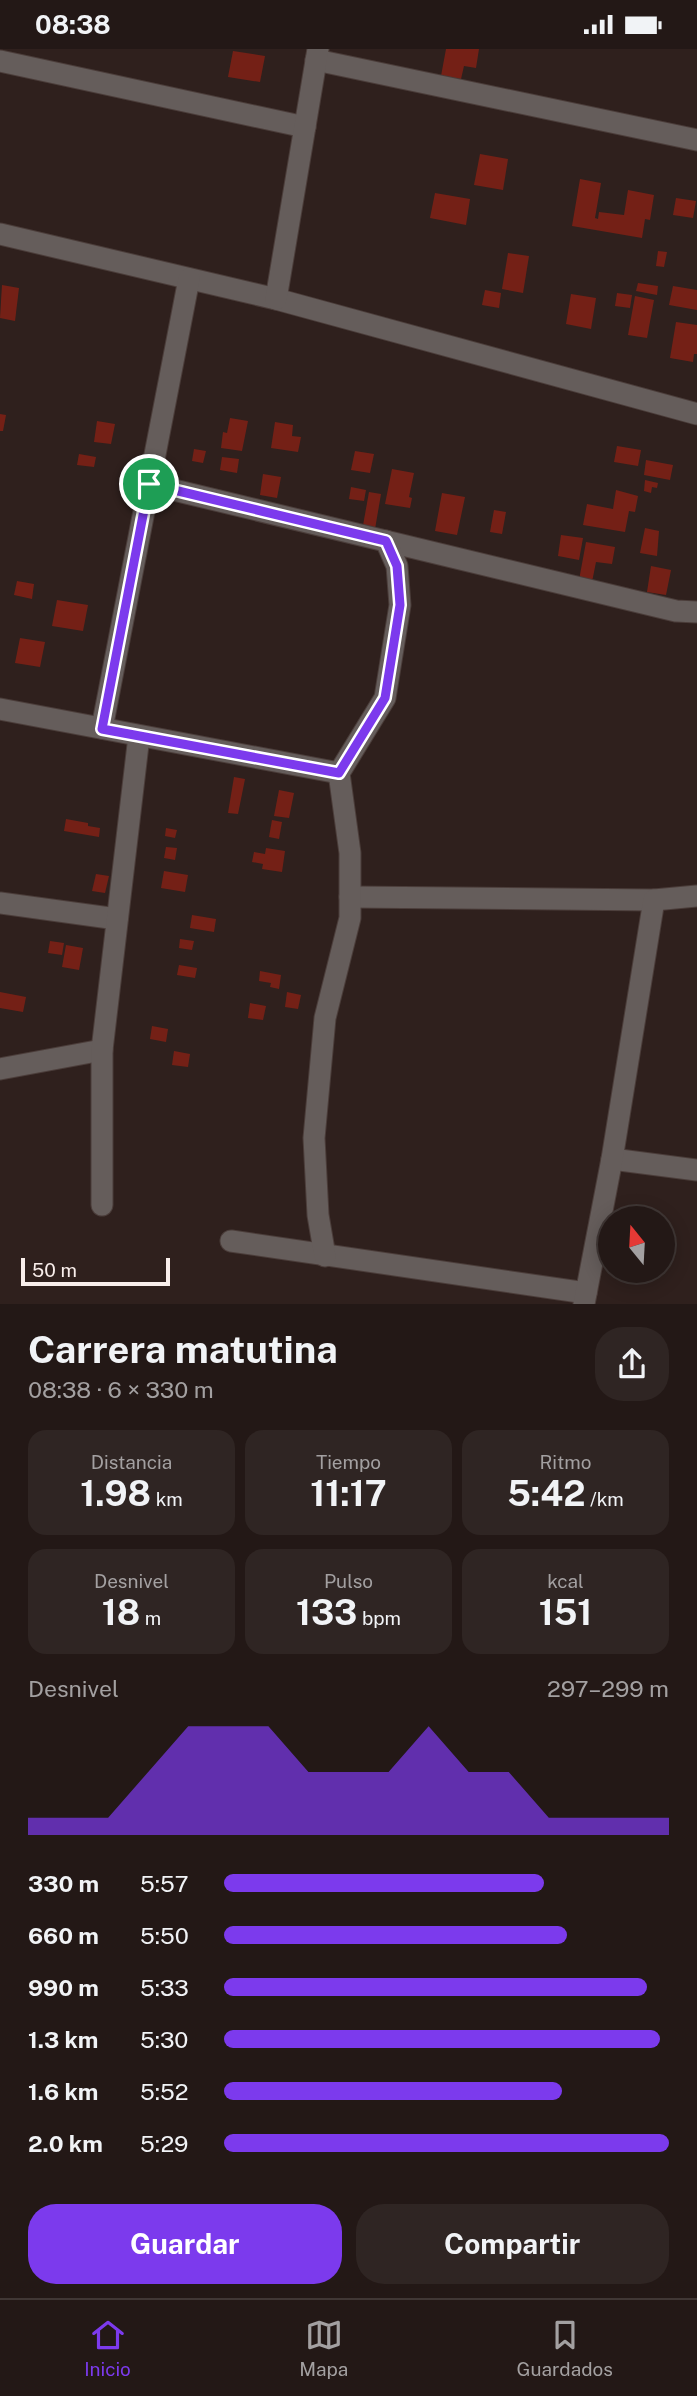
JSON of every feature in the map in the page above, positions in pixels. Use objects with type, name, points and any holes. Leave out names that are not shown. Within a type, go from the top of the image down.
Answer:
[{"type":"street","points":[[276,299],[317,54],[697,140]]},
{"type":"street","points":[[0,61],[305,127]]},
{"type":"street","points":[[0,235],[276,299],[697,414]]},
{"type":"street","points":[[102,729],[189,279]]},
{"type":"street","points":[[149,484],[676,611],[697,612]]},
{"type":"street","points":[[325,1256],[318,1215],[314,1138],[325,1018],[350,918],[350,853],[339,773],[385,698],[400,605],[397,566],[386,541]]},
{"type":"street","points":[[0,709],[339,773]]},
{"type":"street","points":[[102,1205],[102,1050],[139,736]]},
{"type":"street","points":[[350,897],[654,900],[697,896]]},
{"type":"street","points":[[231,1241],[585,1298],[612,1159],[654,900]]},
{"type":"street","points":[[0,903],[117,919]]},
{"type":"street","points":[[0,1069],[102,1050]]},
{"type":"street","points":[[612,1159],[697,1170]]},
{"type":"building","points":[[446,49],[479,49],[476,68],[464,66],[461,79],[441,76]]},
{"type":"building","points":[[233,51],[265,56],[260,82],[228,77]]},
{"type":"building","points":[[480,154],[508,159],[503,190],[474,185]]},
{"type":"building","points":[[580,179],[601,183],[595,218],[598,219],[599,212],[624,215],[628,190],[654,195],[650,220],[645,219],[642,238],[572,226]]},
{"type":"building","points":[[435,193],[470,199],[466,225],[430,218]]},
{"type":"building","points":[[676,198],[696,201],[693,218],[673,215]]},
{"type":"building","points":[[658,251],[667,252],[664,267],[656,266]]},
{"type":"building","points":[[508,253],[529,256],[523,293],[502,289]]},
{"type":"building","points":[[638,283],[658,286],[657,295],[636,291]]},
{"type":"building","points":[[2,285],[19,288],[15,321],[0,318]]},
{"type":"building","points":[[673,286],[697,290],[697,310],[669,305]]},
{"type":"building","points":[[485,290],[501,293],[499,308],[482,305]]},
{"type":"building","points":[[617,293],[632,295],[630,308],[615,306]]},
{"type":"building","points":[[571,294],[596,298],[591,329],[566,324]]},
{"type":"building","points":[[635,296],[654,300],[647,338],[628,335]]},
{"type":"building","points":[[676,322],[697,325],[697,354],[694,354],[693,362],[670,358]]},
{"type":"building","points":[[0,414],[6,415],[3,431],[0,431]]},
{"type":"building","points":[[230,418],[248,421],[242,451],[221,448],[223,432],[227,433]]},
{"type":"building","points":[[97,421],[115,424],[111,444],[94,442]]},
{"type":"building","points":[[275,422],[293,425],[292,436],[301,437],[298,452],[271,448]]},
{"type":"building","points":[[617,446],[641,450],[638,466],[614,462]]},
{"type":"building","points":[[194,449],[206,451],[203,463],[192,461]]},
{"type":"building","points":[[355,451],[374,454],[370,473],[351,470]]},
{"type":"building","points":[[79,454],[96,457],[94,467],[77,465]]},
{"type":"building","points":[[222,457],[239,459],[237,473],[220,470]]},
{"type":"building","points":[[646,460],[673,465],[670,480],[644,475]]},
{"type":"building","points":[[392,469],[414,473],[409,497],[412,498],[410,508],[385,504]]},
{"type":"building","points":[[263,474],[281,477],[277,498],[260,495]]},
{"type":"building","points":[[645,480],[658,483],[657,488],[652,487],[651,493],[644,491]]},
{"type":"building","points":[[351,487],[366,490],[364,501],[349,499]]},
{"type":"building","points":[[616,490],[638,496],[635,512],[629,511],[625,532],[583,525],[587,504],[613,509]]},
{"type":"building","points":[[369,492],[381,494],[375,529],[362,531]]},
{"type":"building","points":[[442,493],[465,497],[457,535],[435,531]]},
{"type":"building","points":[[494,510],[506,512],[502,534],[490,532]]},
{"type":"building","points":[[645,528],[659,531],[657,556],[640,553]]},
{"type":"building","points":[[561,535],[583,538],[579,560],[558,556]]},
{"type":"building","points":[[586,542],[615,547],[612,564],[596,562],[592,582],[579,580]]},
{"type":"building","points":[[651,566],[671,570],[666,595],[647,592]]},
{"type":"building","points":[[17,581],[34,584],[32,599],[14,595]]},
{"type":"building","points":[[57,600],[88,605],[83,631],[52,626]]},
{"type":"building","points":[[20,638],[45,642],[40,667],[15,663]]},
{"type":"building","points":[[234,777],[245,779],[238,814],[228,813]]},
{"type":"building","points":[[279,790],[294,793],[289,818],[274,816]]},
{"type":"building","points":[[66,819],[100,828],[99,837],[64,831]]},
{"type":"building","points":[[272,820],[282,822],[279,839],[269,837]]},
{"type":"building","points":[[166,828],[177,830],[175,838],[165,836]]},
{"type":"building","points":[[166,847],[177,848],[175,860],[164,858]]},
{"type":"building","points":[[266,848],[285,851],[282,872],[262,869],[263,864],[252,862],[254,852],[265,854]]},
{"type":"building","points":[[164,871],[188,875],[185,892],[161,888]]},
{"type":"building","points":[[96,874],[109,876],[105,893],[92,891]]},
{"type":"building","points":[[192,915],[216,919],[214,932],[190,928]]},
{"type":"building","points":[[180,939],[194,941],[192,950],[179,948]]},
{"type":"building","points":[[50,941],[64,943],[62,955],[48,953]]},
{"type":"building","points":[[66,945],[83,948],[79,970],[62,967]]},
{"type":"building","points":[[179,965],[197,968],[195,978],[177,975]]},
{"type":"building","points":[[260,971],[281,975],[279,989],[270,987],[271,983],[259,981]]},
{"type":"building","points":[[0,992],[26,997],[23,1012],[0,1008]]},
{"type":"building","points":[[287,992],[301,995],[298,1009],[285,1007]]},
{"type":"building","points":[[250,1003],[266,1006],[263,1020],[248,1018]]},
{"type":"building","points":[[152,1026],[168,1029],[166,1042],[150,1039]]},
{"type":"building","points":[[174,1051],[190,1054],[188,1067],[172,1065]]},
{"type":"route","points":[[149,484],[386,541],[397,566],[400,605],[385,698],[339,773],[102,729],[149,484]]}]
